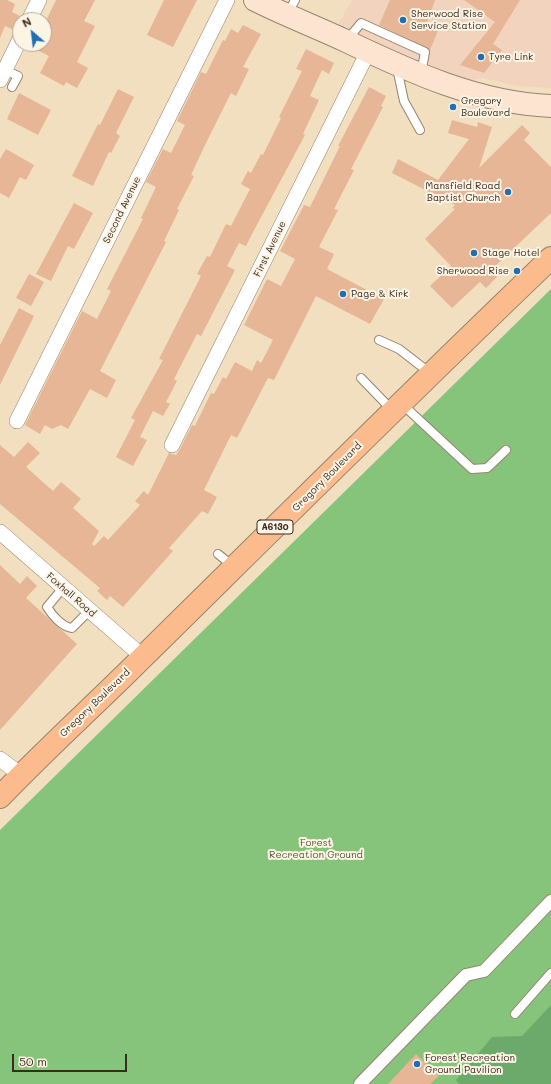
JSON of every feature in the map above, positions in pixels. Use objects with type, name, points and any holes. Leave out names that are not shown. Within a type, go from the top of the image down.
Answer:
[{"type":"main road","points":[[255,0],[291,8],[346,41],[368,52],[450,87],[486,97],[530,105],[551,106]]},
{"type":"main road","points":[[530,105],[551,116]]},
{"type":"main road","name":"Gregory Boulevard","points":[[0,797],[143,657],[226,560],[300,504],[431,373],[551,258]]},
{"type":"street","points":[[33,12],[39,0]]},
{"type":"street","name":"Second Avenue","points":[[17,420],[227,0]]},
{"type":"street","points":[[6,79],[15,52]]},
{"type":"street","name":"First Avenue","points":[[172,446],[368,52]]},
{"type":"street","name":"Foxhall Road","points":[[0,532],[143,657]]},
{"type":"street","points":[[0,759],[21,775]]},
{"type":"street","points":[[360,1084],[466,975],[484,971],[551,901]]},
{"type":"lane","points":[[346,41],[361,23],[425,52],[420,75]]},
{"type":"lane","points":[[396,65],[404,101],[420,130]]},
{"type":"lane","points":[[379,340],[399,349],[431,373]]},
{"type":"lane","points":[[361,378],[472,469],[486,468],[506,450]]},
{"type":"lane","points":[[63,588],[47,607],[66,628],[72,628],[89,611]]},
{"type":"lane","points":[[515,1014],[551,973]]},
{"type":"shaded area","points":[[352,0],[551,0],[551,88],[517,86],[483,78],[471,80],[431,69],[338,25]]},
{"type":"green space","name":"Forest Recreation Ground","points":[[551,289],[551,1084],[0,1084],[0,830]]},
{"type":"green space","points":[[551,1005],[551,1084],[459,1084],[456,1080],[492,1037],[522,1036]]},
{"type":"building","points":[[0,0],[7,0],[15,4],[12,12],[12,29],[5,26],[0,38]]},
{"type":"building","points":[[56,0],[95,0],[84,21],[95,26],[77,62],[88,68],[77,88],[66,82],[64,86],[40,73],[49,56],[41,52],[52,52],[52,12],[50,12]]},
{"type":"building","points":[[164,0],[197,0],[173,47],[147,35]]},
{"type":"building","points":[[390,0],[435,0],[427,23],[439,28],[430,50],[379,25]]},
{"type":"building","points":[[464,0],[520,0],[493,44],[502,50],[484,73],[460,65],[495,22]]},
{"type":"building","points":[[243,25],[261,34],[243,67],[249,69],[236,96],[231,93],[205,145],[191,175],[194,176],[177,209],[179,210],[164,241],[166,242],[100,371],[116,380],[107,398],[90,389],[68,429],[61,425],[52,429],[45,425],[40,434],[25,425],[82,311],[97,319],[111,291],[107,289],[143,219],[141,218],[156,187],[146,182],[163,149],[171,153],[185,125],[177,121],[201,72],[206,74],[223,40],[225,41],[231,29],[238,33]]},
{"type":"building","points":[[306,49],[334,63],[329,74],[322,70],[310,96],[319,100],[303,134],[305,135],[246,246],[239,243],[227,266],[235,270],[201,336],[197,334],[174,379],[177,381],[166,402],[170,404],[163,416],[153,411],[140,437],[147,440],[133,466],[116,457],[135,420],[131,418],[163,360],[159,359],[201,276],[197,274],[207,256],[210,257],[226,224],[231,226],[250,189],[241,184],[248,171],[251,173],[261,154],[263,155],[281,118],[279,117],[302,71],[296,69]]},
{"type":"building","points":[[369,87],[386,96],[381,106],[383,107],[351,169],[354,170],[334,209],[338,210],[319,247],[334,254],[327,269],[384,299],[370,324],[316,296],[274,380],[268,378],[237,438],[231,435],[204,490],[217,497],[208,514],[202,511],[169,548],[173,551],[123,607],[110,596],[107,600],[97,591],[100,588],[0,504],[0,445],[14,457],[28,442],[40,453],[26,467],[53,491],[61,482],[81,499],[73,508],[99,531],[92,544],[94,546],[104,536],[108,540],[140,505],[135,501],[144,491],[148,495],[169,453],[176,455],[192,425],[195,426],[211,393],[214,394],[223,377],[226,379],[235,362],[252,371],[257,360],[261,363],[273,340],[244,325],[267,279],[281,286],[295,259],[280,251],[304,205],[310,207],[340,146],[338,146]]},
{"type":"building","points":[[118,89],[134,97],[116,133],[120,136],[111,153],[109,152],[93,186],[72,176],[98,124],[100,125]]},
{"type":"building","points":[[19,93],[51,110],[38,135],[7,119]]},
{"type":"building","points":[[452,120],[477,127],[478,122],[492,127],[479,168],[522,125],[530,133],[524,140],[551,167],[551,213],[491,270],[497,277],[486,288],[480,282],[452,308],[430,286],[451,266],[425,239],[455,209],[452,208],[455,205],[392,173],[398,159],[438,180],[469,139],[448,133]]},
{"type":"building","points":[[6,149],[34,165],[26,180],[20,177],[9,198],[0,193],[0,159]]},
{"type":"building","points":[[74,203],[93,213],[74,249],[68,246],[51,281],[36,274]]},
{"type":"building","points":[[29,274],[44,282],[31,306],[16,298]]},
{"type":"building","points":[[19,308],[34,316],[0,385],[0,345]]},
{"type":"building","points":[[0,565],[20,584],[27,576],[37,586],[26,598],[77,644],[0,730]]},
{"type":"building","name":"Forest Recreation Ground Pavilion","points":[[416,1054],[439,1076],[430,1084],[388,1084]]},
{"type":"place","name":"Sherwood Rise Service Station","points":[[403,20]]},
{"type":"place","name":"Tyre Link","points":[[481,57]]},
{"type":"place","name":"Gregory Boulevard","points":[[453,107]]},
{"type":"place","name":"Mansfield Road Baptist Church","points":[[508,192]]},
{"type":"place","name":"Stage Hotel","points":[[474,253]]},
{"type":"place","name":"Sherwood Rise","points":[[517,271]]},
{"type":"place","name":"Page & Kirk","points":[[343,294]]},
{"type":"place","name":"Forest Recreation Ground Pavilion","points":[[417,1064]]}]
